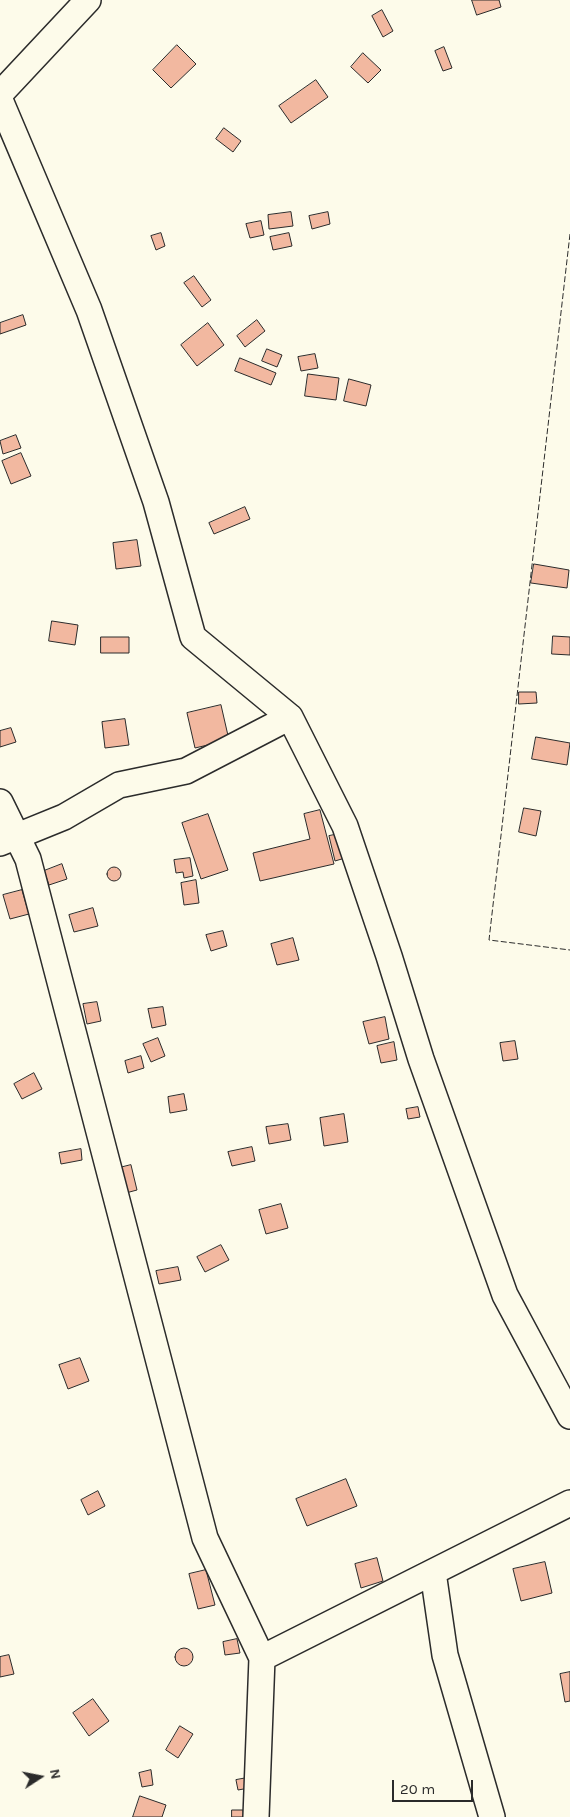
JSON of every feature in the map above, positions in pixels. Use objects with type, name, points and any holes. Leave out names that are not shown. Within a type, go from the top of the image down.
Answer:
[{"type":"street","points":[[0,94],[88,0]]},
{"type":"street","points":[[0,100],[89,310],[156,502],[193,637],[290,717],[345,826],[389,956],[421,1059],[505,1295],[570,1416]]},
{"type":"street","points":[[9,840],[64,817],[119,785],[186,771],[290,717]]},
{"type":"street","points":[[0,802],[9,840],[28,859],[205,1538],[262,1658],[256,1817]]},
{"type":"street","points":[[262,1658],[570,1503]]},
{"type":"street","points":[[433,1572],[445,1655],[492,1817]]},
{"type":"building","points":[[472,0],[499,0],[501,7],[477,15]]},
{"type":"building","points":[[382,10],[393,31],[383,37],[372,16]]},
{"type":"building","points":[[177,45],[196,64],[171,88],[153,70]]},
{"type":"building","points":[[444,47],[452,68],[443,71],[435,51]]},
{"type":"building","points":[[363,53],[381,70],[368,83],[351,67]]},
{"type":"building","points":[[316,80],[328,97],[291,123],[279,106]]},
{"type":"building","points":[[224,128],[241,141],[233,152],[216,139]]},
{"type":"building","points":[[291,212],[293,226],[269,229],[268,215]]},
{"type":"building","points":[[328,212],[330,224],[312,229],[309,216]]},
{"type":"building","points":[[261,221],[264,235],[250,238],[246,224]]},
{"type":"building","points":[[161,233],[165,246],[156,250],[151,236]]},
{"type":"building","points":[[289,233],[292,246],[273,250],[270,237]]},
{"type":"building","points":[[194,276],[211,300],[202,307],[184,283]]},
{"type":"building","points":[[23,315],[26,325],[0,334],[0,323]]},
{"type":"building","points":[[257,320],[265,331],[245,347],[237,336]]},
{"type":"building","points":[[208,323],[224,345],[197,366],[181,345]]},
{"type":"building","points":[[267,349],[282,355],[277,367],[262,361]]},
{"type":"building","points":[[315,354],[318,368],[301,371],[298,357]]},
{"type":"building","points":[[240,358],[276,373],[271,385],[235,371]]},
{"type":"building","points":[[308,374],[339,378],[336,400],[305,396]]},
{"type":"building","points":[[349,379],[371,385],[366,406],[344,401]]},
{"type":"building","points":[[16,435],[21,448],[3,454],[0,441]]},
{"type":"building","points":[[21,453],[31,476],[11,484],[2,461]]},
{"type":"building","points":[[245,507],[250,519],[214,534],[209,523]]},
{"type":"building","points":[[137,540],[141,566],[116,569],[113,543]]},
{"type":"building","points":[[534,564],[569,570],[567,588],[531,583]]},
{"type":"building","points":[[52,621],[78,625],[75,645],[49,641]]},
{"type":"building","points":[[553,636],[570,637],[570,655],[552,654]]},
{"type":"building","points":[[101,637],[129,637],[129,653],[101,653]]},
{"type":"building","points":[[519,692],[536,692],[537,703],[519,704]]},
{"type":"building","points":[[221,705],[229,740],[195,748],[187,713]]},
{"type":"building","points":[[125,719],[129,745],[105,748],[102,722]]},
{"type":"building","points":[[11,728],[16,742],[0,747],[0,731]]},
{"type":"building","points":[[536,737],[570,743],[567,765],[532,759]]},
{"type":"building","points":[[524,808],[541,811],[536,836],[519,832]]},
{"type":"building","points":[[320,810],[334,864],[260,881],[253,853],[310,839],[304,814]]},
{"type":"building","points":[[208,814],[228,870],[201,879],[182,823]]},
{"type":"building","points":[[339,834],[345,858],[335,861],[329,836]]},
{"type":"building","points":[[190,858],[193,876],[184,878],[183,872],[176,873],[174,860]]},
{"type":"building","points":[[62,864],[67,879],[49,885],[44,871]]},
{"type":"building","points":[[111,867],[117,867],[121,874],[117,881],[111,881],[107,877],[107,871]]},
{"type":"building","points":[[196,880],[199,903],[184,905],[181,883]]},
{"type":"building","points":[[22,890],[29,914],[10,919],[3,895]]},
{"type":"building","points":[[93,908],[98,926],[74,932],[69,915]]},
{"type":"building","points":[[223,931],[227,946],[211,951],[206,935]]},
{"type":"building","points":[[293,938],[299,960],[277,965],[271,944]]},
{"type":"building","points":[[97,1002],[101,1021],[87,1024],[83,1004]]},
{"type":"building","points":[[163,1007],[166,1025],[152,1028],[148,1009]]},
{"type":"building","points":[[385,1017],[389,1039],[369,1044],[363,1022]]},
{"type":"building","points":[[158,1038],[165,1056],[151,1062],[143,1044]]},
{"type":"building","points":[[515,1041],[518,1059],[503,1061],[500,1043]]},
{"type":"building","points":[[394,1042],[397,1060],[381,1063],[377,1046]]},
{"type":"building","points":[[141,1056],[144,1068],[128,1073],[125,1061]]},
{"type":"building","points":[[34,1073],[42,1089],[22,1099],[14,1084]]},
{"type":"building","points":[[184,1094],[187,1110],[170,1113],[168,1097]]},
{"type":"building","points":[[418,1107],[420,1117],[408,1119],[406,1109]]},
{"type":"building","points":[[344,1114],[348,1142],[324,1146],[320,1118]]},
{"type":"building","points":[[288,1124],[291,1140],[269,1144],[266,1127]]},
{"type":"building","points":[[252,1147],[255,1161],[232,1166],[228,1152]]},
{"type":"building","points":[[81,1149],[82,1160],[61,1164],[59,1153]]},
{"type":"building","points":[[131,1165],[137,1190],[122,1194],[115,1169]]},
{"type":"building","points":[[281,1204],[288,1228],[266,1234],[259,1210]]},
{"type":"building","points":[[221,1245],[229,1260],[205,1272],[197,1257]]},
{"type":"building","points":[[178,1267],[181,1280],[159,1284],[156,1271]]},
{"type":"building","points":[[80,1358],[89,1381],[68,1389],[59,1365]]},
{"type":"building","points":[[346,1479],[357,1506],[307,1526],[296,1499]]},
{"type":"building","points":[[98,1491],[105,1506],[88,1515],[81,1500]]},
{"type":"building","points":[[377,1558],[383,1581],[361,1588],[355,1564]]},
{"type":"building","points":[[545,1562],[552,1593],[521,1601],[513,1569]]},
{"type":"building","points":[[206,1570],[215,1605],[198,1609],[189,1574]]},
{"type":"building","points":[[237,1639],[240,1653],[225,1655],[223,1642]]},
{"type":"building","points":[[184,1648],[190,1651],[193,1657],[190,1663],[184,1666],[178,1663],[175,1657],[178,1651]]},
{"type":"building","points":[[9,1655],[14,1674],[0,1677],[0,1657]]},
{"type":"building","points":[[570,1672],[570,1701],[565,1702],[560,1674]]},
{"type":"building","points":[[93,1699],[109,1721],[89,1736],[73,1713]]},
{"type":"building","points":[[180,1726],[193,1734],[178,1758],[166,1750]]},
{"type":"building","points":[[151,1770],[153,1785],[142,1787],[139,1773]]},
{"type":"building","points":[[247,1778],[249,1788],[238,1790],[236,1780]]},
{"type":"building","points":[[140,1796],[166,1805],[162,1817],[133,1817]]},
{"type":"building","points":[[232,1810],[243,1810],[244,1817],[232,1817]]},
{"type":"fence","points":[[570,234],[489,940],[570,950]]}]
